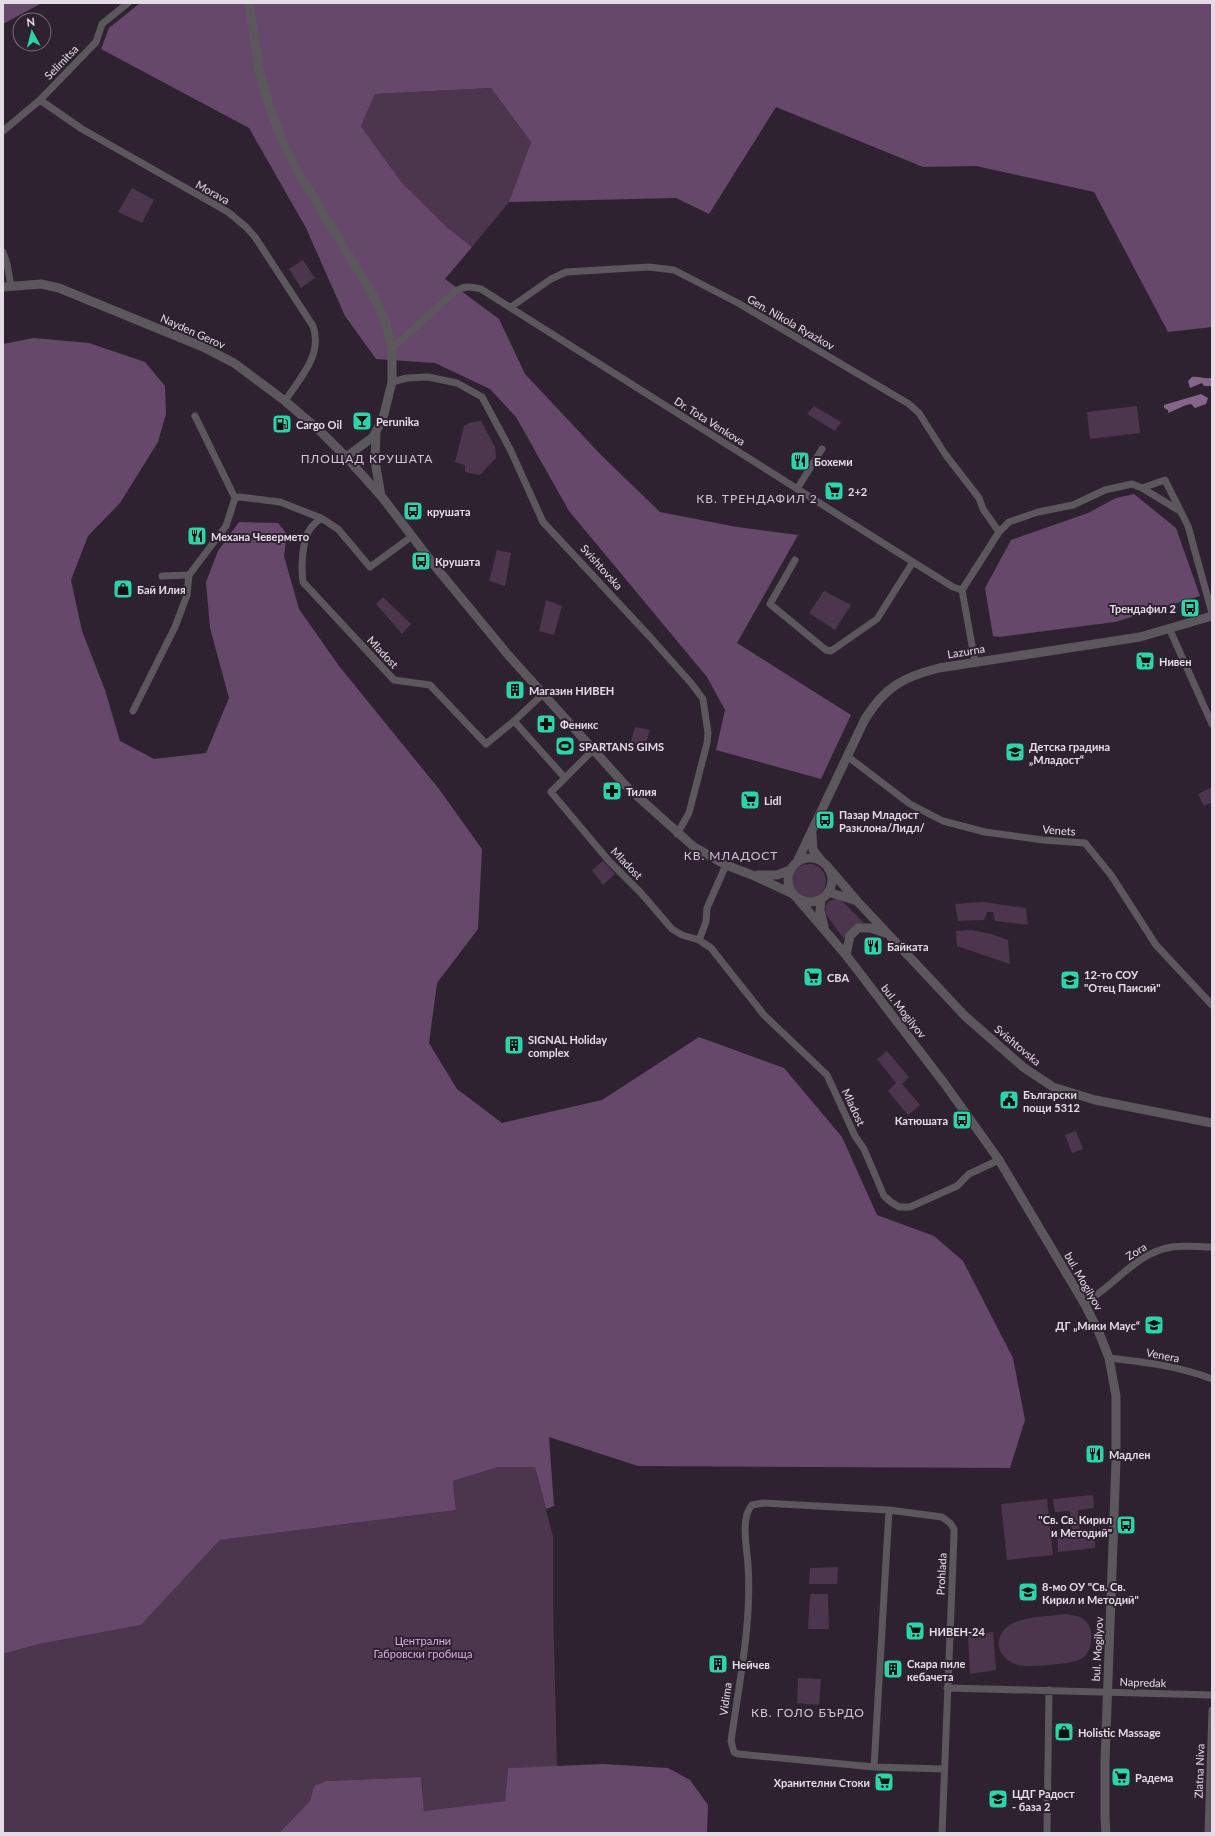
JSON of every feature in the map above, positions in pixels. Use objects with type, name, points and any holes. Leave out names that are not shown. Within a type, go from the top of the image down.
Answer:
[{"type":"street","name":"Selimitsa","points":[[3,131],[40,100],[96,42],[102,24],[128,3]]},
{"type":"street","points":[[249,3],[259,69],[270,109],[283,142],[302,177],[372,293],[385,320],[392,348],[392,382],[383,418],[376,433],[375,461],[382,498]]},
{"type":"street","name":"Morava","points":[[40,100],[82,129],[228,212],[246,227],[312,326],[316,339],[313,356],[285,401]]},
{"type":"street","points":[[3,252],[7,264],[7,287]]},
{"type":"street","name":"Gen. Nikola Ryazkov","points":[[511,307],[551,279],[566,272],[649,267],[669,269],[684,274],[738,303],[909,404],[919,413],[945,454],[979,498],[984,509],[999,532]]},
{"type":"street","name":"Nayden Gerov","points":[[7,287],[32,284],[50,285],[203,346],[234,363],[285,401],[321,432],[346,457]]},
{"type":"street","name":"Dr. Tota Venkova","points":[[392,348],[462,287],[481,289],[796,489],[953,587],[962,590]]},
{"type":"street","name":"Svishtovska","points":[[392,382],[407,378],[428,377],[456,383],[482,397],[510,449],[543,522],[651,638],[703,699],[708,733],[707,743],[689,814],[678,834]]},
{"type":"street","points":[[133,711],[175,627],[187,595],[189,575],[226,526],[235,498],[195,416]]},
{"type":"street","points":[[376,433],[346,457],[382,498],[411,537],[543,694],[626,786],[678,834],[694,846],[726,865],[752,874],[808,902],[821,899],[828,892],[832,881],[825,864],[813,850],[812,833]]},
{"type":"street","points":[[796,489],[822,449]]},
{"type":"street","points":[[1142,488],[1165,480],[1188,526],[1212,615]]},
{"type":"street","points":[[975,662],[962,590],[999,532],[1009,522],[1038,512],[1073,505],[1105,490],[1132,484],[1142,488],[1180,512]]},
{"type":"street","points":[[235,498],[240,496],[280,502],[321,518],[338,529],[370,566],[411,537]]},
{"type":"street","name":"Mladost","points":[[321,518],[311,527],[307,534],[302,569],[303,582],[394,680],[430,685],[486,744],[514,721]]},
{"type":"street","points":[[795,560],[770,604],[826,650],[831,651],[838,648],[877,619],[913,562]]},
{"type":"street","points":[[162,576],[189,575]]},
{"type":"street","name":"Lazurna","points":[[797,862],[865,719],[874,704],[886,691],[908,677],[921,672],[975,662],[1140,637],[1212,615]]},
{"type":"street","points":[[1169,628],[1212,724]]},
{"type":"street","points":[[543,694],[514,721],[565,778],[593,750]]},
{"type":"street","name":"Venets","points":[[847,756],[910,804],[943,821],[985,832],[1043,840],[1085,843],[1111,875],[1156,945],[1212,1005]]},
{"type":"street","name":"Mladost","points":[[565,778],[551,792],[609,861],[641,893],[672,929],[682,935],[699,940],[711,948],[764,1015],[827,1075],[855,1136],[864,1149],[884,1196],[899,1207],[910,1207],[957,1186],[969,1174],[999,1160]]},
{"type":"street","points":[[752,874],[777,875],[790,870],[797,862],[809,858],[825,864]]},
{"type":"street","name":"Svishtovska","points":[[825,864],[857,901],[965,1016],[1023,1067],[1053,1088],[1096,1100],[1212,1123]]},
{"type":"street","points":[[699,940],[706,922],[707,908],[726,865]]},
{"type":"street","points":[[790,870],[788,884],[794,896]]},
{"type":"street","name":"Svishtovska","points":[[828,892],[843,895],[857,901]]},
{"type":"street","name":"bul. Mogilyov","points":[[794,896],[846,955],[940,1078],[999,1160],[1084,1303],[1098,1330],[1109,1358],[1116,1396],[1116,1462],[1104,1761],[1104,1819],[1106,1833]]},
{"type":"street","name":"bul. Mogilyov","points":[[821,899],[821,917],[826,931]]},
{"type":"street","points":[[846,955],[850,936],[858,928],[870,928],[888,934]]},
{"type":"street","name":"Zora","points":[[1084,1303],[1099,1295],[1140,1260],[1159,1250],[1183,1246],[1212,1247]]},
{"type":"street","name":"Venera","points":[[1109,1358],[1151,1363],[1195,1372],[1212,1379]]},
{"type":"street","name":"Vidima","points":[[889,1510],[763,1503],[756,1503],[749,1509],[745,1518],[749,1576],[745,1637],[730,1741],[734,1752],[738,1754],[874,1767],[944,1768]]},
{"type":"street","points":[[874,1767],[889,1510]]},
{"type":"street","name":"Prohlada","points":[[889,1510],[942,1517],[948,1520],[954,1529],[942,1833]]},
{"type":"street","name":"Napredak","points":[[947,1688],[1108,1691],[1212,1695]]},
{"type":"street","points":[[1047,1833],[1049,1690]]},
{"type":"street","name":"Zlatna Niva","points":[[1208,1833],[1212,1710]]},
{"type":"green space","points":[[491,88],[531,142],[509,202],[472,247],[448,228],[402,183],[361,126],[375,94]]},
{"type":"green space","points":[[132,188],[154,200],[142,223],[118,212]]},
{"type":"green space","points":[[303,260],[315,278],[301,288],[289,269]]},
{"type":"green space","points":[[814,406],[841,422],[835,431],[807,414]]},
{"type":"green space","points":[[1137,406],[1140,433],[1090,439],[1087,412]]},
{"type":"green space","points":[[481,421],[495,447],[496,458],[480,475],[465,472],[465,465],[455,462],[464,426],[469,423]]},
{"type":"green space","points":[[497,550],[511,553],[505,586],[489,581]]},
{"type":"green space","points":[[824,591],[851,605],[835,630],[809,613]]},
{"type":"green space","points":[[383,597],[411,624],[402,634],[376,604]]},
{"type":"green space","points":[[546,600],[562,606],[554,635],[539,631]]},
{"type":"green space","points":[[635,727],[650,730],[643,753],[629,749]]},
{"type":"green space","points":[[1212,787],[1212,802],[1204,806],[1198,794]]},
{"type":"green space","points":[[603,861],[615,874],[603,885],[592,870]]},
{"type":"green space","points":[[809,864],[821,869],[826,881],[821,893],[809,898],[797,893],[792,881],[797,869]]},
{"type":"green space","points":[[837,899],[844,903],[864,923],[852,928],[844,939],[825,913],[826,905],[829,901]]},
{"type":"green space","points":[[983,902],[1026,908],[1028,925],[995,921],[993,912],[987,912],[984,920],[958,921],[955,904]]},
{"type":"green space","points":[[972,930],[991,934],[1008,940],[1010,964],[957,946],[956,931]]},
{"type":"green space","points":[[887,1051],[909,1077],[902,1084],[920,1105],[908,1115],[888,1091],[896,1083],[877,1059]]},
{"type":"green space","points":[[1076,1131],[1083,1149],[1072,1153],[1065,1135]]},
{"type":"green space","name":"Централни Габровски гробища","points":[[498,1467],[535,1467],[553,1537],[557,1767],[508,1768],[505,1801],[424,1811],[421,1777],[326,1781],[314,1786],[310,1801],[279,1833],[3,1833],[3,1654],[39,1644],[141,1625],[220,1540],[456,1510],[453,1481]]},
{"type":"green space","points":[[1093,1495],[1094,1508],[1078,1510],[1080,1534],[1095,1533],[1095,1548],[1058,1552],[1057,1536],[1072,1534],[1070,1511],[1055,1512],[1053,1499]]},
{"type":"green space","points":[[1047,1499],[1053,1555],[1007,1560],[1001,1504]]},
{"type":"green space","points":[[838,1567],[837,1584],[809,1584],[810,1568]]},
{"type":"green space","points":[[810,1594],[828,1594],[829,1629],[808,1629]]},
{"type":"green space","points":[[1067,1614],[1082,1618],[1090,1627],[1091,1640],[1088,1652],[1079,1660],[1069,1663],[1028,1666],[1011,1662],[1001,1652],[999,1638],[1003,1631],[1010,1625],[1030,1618]]},
{"type":"green space","points":[[993,1632],[996,1670],[970,1674],[968,1635]]},
{"type":"green space","points":[[798,1678],[821,1679],[819,1705],[797,1703]]},
{"type":"shaded area","points":[[3,3],[42,3],[25,12],[12,12],[12,19],[3,24]]},
{"type":"shaded area","points":[[140,3],[1212,3],[1212,327],[1168,332],[1094,192],[976,166],[923,167],[776,107],[709,214],[676,198],[509,202],[531,142],[491,88],[375,94],[361,126],[402,183],[448,228],[472,247],[445,279],[499,319],[525,374],[602,456],[660,512],[737,527],[798,535],[737,643],[851,715],[821,779],[716,750],[725,710],[707,677],[569,511],[516,417],[490,389],[435,363],[376,359],[345,316],[306,228],[249,128],[101,49],[109,28]]},
{"type":"shaded area","points":[[34,338],[89,343],[145,362],[165,386],[166,414],[158,442],[120,503],[88,536],[71,580],[82,631],[105,690],[120,741],[154,759],[206,753],[229,698],[210,628],[206,582],[218,551],[239,522],[278,523],[287,534],[284,556],[299,609],[339,666],[439,789],[482,849],[478,929],[437,983],[429,1043],[457,1089],[502,1123],[602,1100],[699,1037],[784,1068],[842,1137],[877,1215],[934,1236],[963,1261],[1013,1358],[1025,1420],[1010,1468],[638,1466],[549,1437],[554,1506],[546,1509],[535,1467],[498,1467],[453,1481],[456,1510],[220,1540],[141,1625],[39,1644],[3,1654],[3,344]]},
{"type":"shaded area","points":[[1192,377],[1211,378],[1212,386],[1204,386],[1202,383],[1190,388],[1188,381]]},
{"type":"shaded area","points":[[1201,394],[1208,398],[1206,404],[1195,408],[1191,404],[1168,413],[1168,410],[1164,408],[1164,405]]},
{"type":"shaded area","points":[[1134,494],[1176,528],[1200,596],[1115,622],[999,637],[993,636],[985,588],[1011,540],[1088,513],[1116,498]]},
{"type":"shaded area","points":[[603,1764],[668,1768],[690,1780],[708,1805],[707,1833],[279,1833],[310,1801],[314,1786],[326,1781],[421,1777],[424,1811],[505,1801],[508,1768]]},
{"type":"place","name":"Perunika","points":[[362,421]]},
{"type":"place","name":"Cargo Oil","points":[[282,424]]},
{"type":"place","name":"Бохеми","points":[[800,461]]},
{"type":"place","name":"2+2","points":[[834,491]]},
{"type":"place","name":"крушата","points":[[413,511]]},
{"type":"place","name":"Механа Чевермето","points":[[197,536]]},
{"type":"place","name":"Крушата","points":[[421,561]]},
{"type":"place","name":"Бай Илия","points":[[123,589]]},
{"type":"place","name":"Трендафил 2","points":[[1190,608]]},
{"type":"place","name":"Нивен","points":[[1145,661]]},
{"type":"place","name":"Магазин НИВЕН","points":[[515,690]]},
{"type":"place","name":"Феникс","points":[[546,724]]},
{"type":"place","name":"SPARTANS GIMS","points":[[565,746]]},
{"type":"place","name":"Детска градина „Младост“","points":[[1015,752]]},
{"type":"place","name":"Тилия","points":[[612,791]]},
{"type":"place","name":"Lidl","points":[[750,800]]},
{"type":"place","name":"Пазар Младост Разклона/Лидл/","points":[[825,820]]},
{"type":"place","name":"Байката","points":[[873,946]]},
{"type":"place","name":"CBA","points":[[813,977]]},
{"type":"place","name":"12-то СОУ \"Отец Паисий\"","points":[[1070,980]]},
{"type":"place","name":"SIGNAL Holiday complex","points":[[514,1045]]},
{"type":"place","name":"Български пощи 5312","points":[[1009,1100]]},
{"type":"place","name":"Катюшата","points":[[962,1120]]},
{"type":"place","name":"ДГ „Мики Маус“","points":[[1154,1325]]},
{"type":"place","name":"Мадлен","points":[[1095,1454]]},
{"type":"place","name":"\"Св. Св. Кирил и Методий\"","points":[[1126,1525]]},
{"type":"place","name":"8-мо ОУ \"Св. Св. Кирил и Методий\"","points":[[1028,1592]]},
{"type":"place","name":"НИВЕН-24","points":[[915,1631]]},
{"type":"place","name":"Нейчев","points":[[718,1664]]},
{"type":"place","name":"Скара пиле кебачета","points":[[893,1669]]},
{"type":"place","name":"Holistic Massage","points":[[1064,1732]]},
{"type":"place","name":"Радема","points":[[1121,1777]]},
{"type":"place","name":"Хранителни Стоки","points":[[884,1782]]},
{"type":"place","name":"ЦДГ Радост - база 2","points":[[998,1799]]},
{"type":"district","name":"ПЛОЩАД КРУШАТА","points":[[367,458]]},
{"type":"district","name":"КВ. ТРЕНДАФИЛ 2","points":[[757,498]]},
{"type":"district","name":"КВ. МЛАДОСТ","points":[[731,855]]},
{"type":"district","name":"КВ. ГОЛО БЪРДО","points":[[808,1712]]}]
